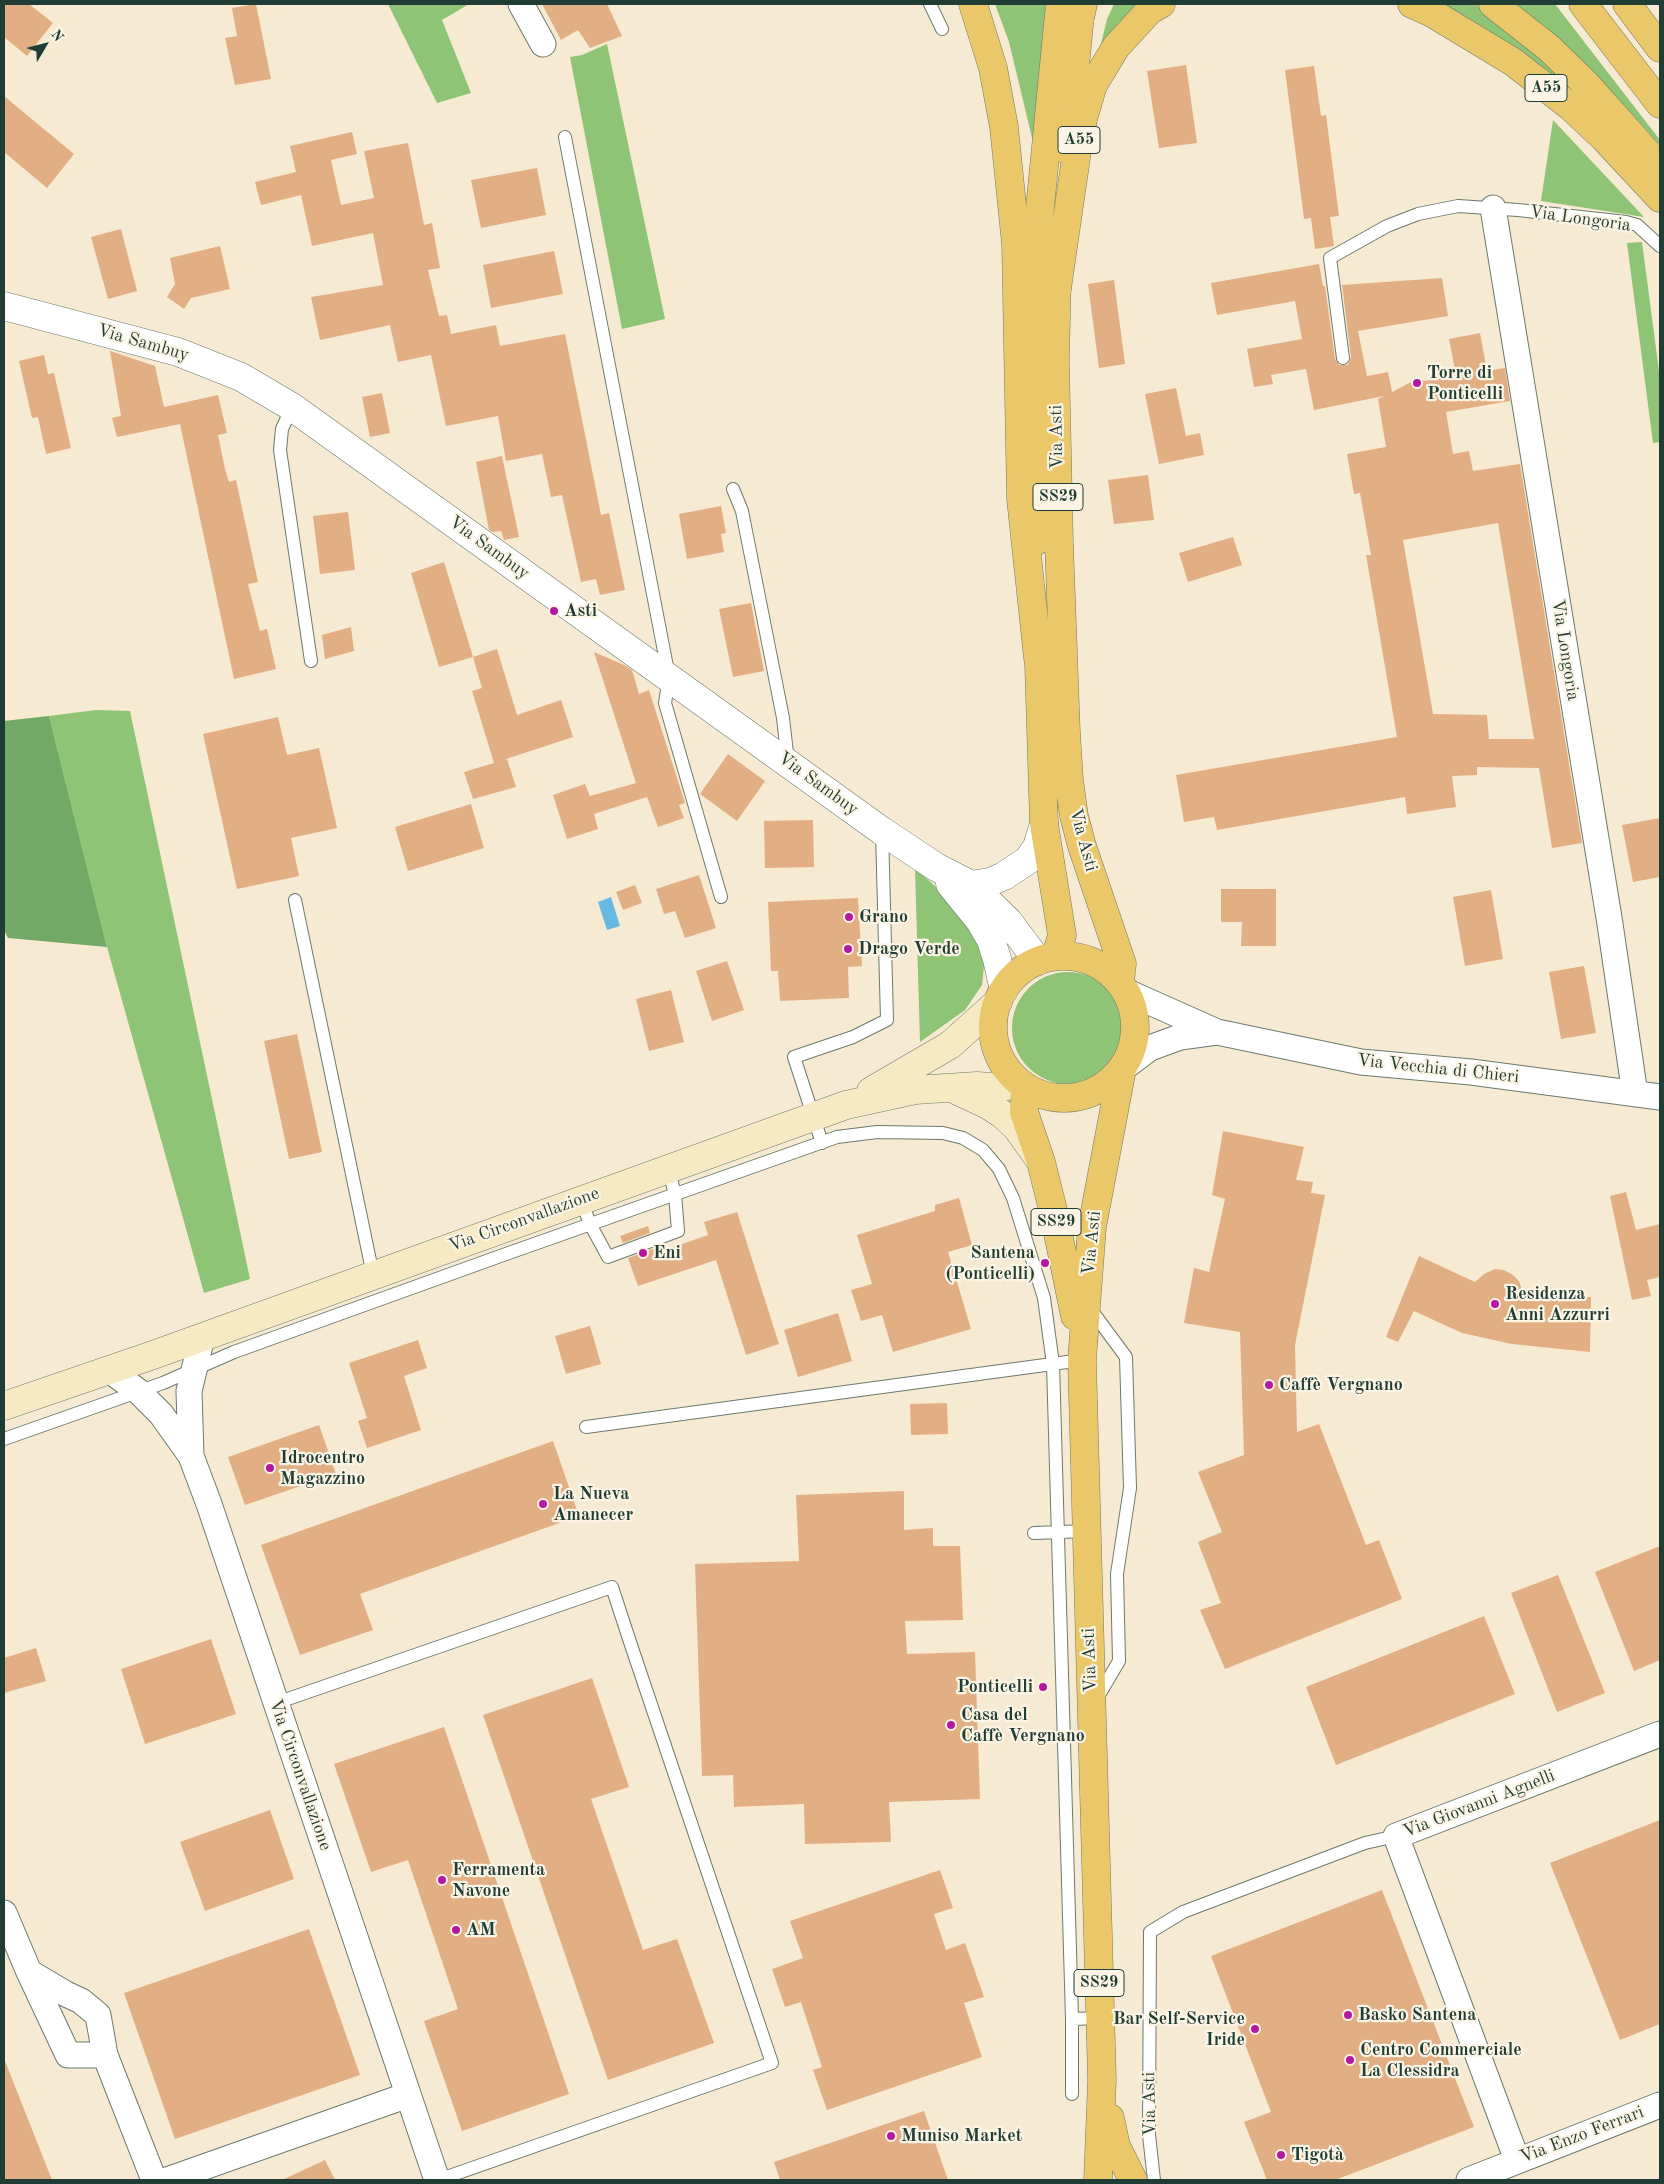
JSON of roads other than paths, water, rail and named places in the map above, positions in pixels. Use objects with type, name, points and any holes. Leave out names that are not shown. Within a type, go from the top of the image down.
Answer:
[{"type":"main road","points":[[973,4],[993,68],[1004,127],[1016,244],[1020,499],[1038,658]]},
{"type":"main road","name":"Via Asti","points":[[1047,959],[1062,935],[1044,824],[1038,658],[1033,299],[1060,4]]},
{"type":"main road","name":"A55","points":[[1055,302],[1077,151],[1083,119],[1093,84],[1116,47],[1150,10],[1161,4]]},
{"type":"main road","name":"A55","points":[[1412,4],[1432,13],[1513,62],[1571,107],[1605,139],[1660,198]]},
{"type":"main road","name":"A55","points":[[1493,4],[1548,48],[1587,85],[1660,167]]},
{"type":"main road","points":[[1583,4],[1660,104]]},
{"type":"main road","points":[[1627,4],[1660,48]]},
{"type":"main road","name":"Via Asti","points":[[1081,10],[1055,302],[1059,543],[1066,733],[1074,816],[1082,846],[1122,964],[1122,987]]},
{"type":"main road","points":[[1074,957],[1091,961],[1107,970],[1122,987],[1134,1010],[1136,1031],[1132,1051],[1122,1069],[1107,1085],[1088,1095],[1074,1098],[1066,1099],[1045,1096],[1022,1084],[1004,1065],[995,1045],[993,1023],[1001,996],[1018,973],[1047,959],[1074,957]]},
{"type":"main road","name":"Via Circonvallazione","points":[[846,1105],[950,1045],[1001,996]]},
{"type":"main road","name":"Via Asti","points":[[1098,2180],[1102,2080],[1100,2018],[1082,1888],[1091,1708],[1082,1360],[1092,1227],[1122,1069]]},
{"type":"main road","name":"Via Asti","points":[[1022,1084],[1024,1112],[1041,1162],[1066,1267],[1082,1360]]},
{"type":"main road","name":"Via Circonvallazione","points":[[4,1406],[373,1275],[586,1212],[668,1168],[846,1105],[915,1090],[1000,1088],[1022,1084]]},
{"type":"main road","points":[[950,1088],[988,1105],[1002,1114],[1017,1128],[1041,1162]]},
{"type":"main road","name":"Via Asti","points":[[1102,2080],[1116,2146],[1133,2180]]},
{"type":"street","points":[[521,4],[543,44]]},
{"type":"street","name":"Via Longoria","points":[[1493,208],[1610,924],[1635,1094]]},
{"type":"street","name":"Via Sambuy","points":[[4,306],[178,352],[241,377],[292,407],[882,831],[936,867],[970,885],[1047,959]]},
{"type":"street","points":[[970,885],[1004,876],[1028,860],[1037,847],[1044,824]]},
{"type":"street","name":"Via Sambuy","points":[[936,867],[980,921],[990,940],[997,959],[1001,996]]},
{"type":"street","name":"Via Vecchia di Chieri","points":[[1122,987],[1217,1032],[1361,1062],[1471,1072],[1660,1097]]},
{"type":"street","name":"Via Vecchia di Chieri","points":[[1122,1069],[1150,1048],[1180,1037],[1217,1032]]},
{"type":"street","name":"Via Circonvallazione","points":[[191,1456],[189,1399],[193,1370],[202,1337]]},
{"type":"street","name":"Via Circonvallazione","points":[[109,1370],[138,1391],[161,1414],[191,1456],[438,2180]]},
{"type":"street","name":"Via Giovanni Agnelli","points":[[1511,2169],[1396,1836],[1660,1734]]},
{"type":"street","points":[[4,1913],[68,2055],[106,2055]]},
{"type":"street","points":[[29,1972],[81,2001],[98,2015],[106,2055],[154,2180]]},
{"type":"street","points":[[55,2029],[66,1994]]},
{"type":"street","points":[[167,2180],[408,2095]]},
{"type":"street","name":"Via Enzo Ferrari","points":[[1468,2180],[1511,2169],[1660,2105]]},
{"type":"lane","points":[[930,4],[942,29]]},
{"type":"lane","points":[[565,137],[669,677],[665,702],[721,898]]},
{"type":"lane","name":"Via Longoria","points":[[1343,358],[1330,258],[1387,226],[1418,214],[1458,206],[1626,222],[1637,226],[1660,246]]},
{"type":"lane","points":[[292,407],[282,429],[280,450],[312,661]]},
{"type":"lane","points":[[733,489],[742,511],[783,718],[788,762]]},
{"type":"lane","points":[[822,1143],[794,1057],[853,1037],[887,1020],[882,831]]},
{"type":"lane","points":[[295,900],[373,1275]]},
{"type":"lane","points":[[4,1439],[193,1370],[586,1212],[675,1194],[838,1137],[877,1132],[943,1133],[963,1138],[984,1150],[999,1169],[1013,1198],[1044,1298],[1053,1364],[1059,1532],[1082,1888],[1072,2019],[1072,2094]]},
{"type":"lane","points":[[586,1212],[608,1257],[678,1231],[675,1194],[668,1168]]},
{"type":"lane","points":[[1086,1302],[1126,1357],[1130,1488],[1117,1574],[1119,1661],[1091,1708]]},
{"type":"lane","points":[[586,1427],[1082,1360]]},
{"type":"lane","points":[[1034,1533],[1086,1531]]},
{"type":"lane","points":[[276,1703],[612,1587],[772,2063],[438,2180]]},
{"type":"lane","name":"Via Asti","points":[[1154,2180],[1149,2135],[1150,1932],[1183,1912],[1366,1843],[1396,1836]]},
{"type":"lane","points":[[1072,2019],[1100,2018]]},
{"type":"water","points":[[611,897],[620,926],[607,930],[598,902]]},
{"type":"place","name":"Torre di Ponticelli","points":[[1417,383]]},
{"type":"place","name":"Asti","points":[[554,611]]},
{"type":"place","name":"Grano","points":[[849,917]]},
{"type":"place","name":"Drago Verde","points":[[848,949]]},
{"type":"place","name":"Eni","points":[[643,1253]]},
{"type":"place","name":"Santena (Ponticelli)","points":[[1045,1263]]},
{"type":"place","name":"Residenza Anni Azzurri","points":[[1495,1304]]},
{"type":"place","name":"Caffè Vergnano","points":[[1269,1385]]},
{"type":"place","name":"Idrocentro Magazzino","points":[[270,1468]]},
{"type":"place","name":"La Nueva Amanecer","points":[[543,1504]]},
{"type":"place","name":"Ponticelli","points":[[1043,1687]]},
{"type":"place","name":"Casa del Caffè Vergnano","points":[[951,1725]]},
{"type":"place","name":"Ferramenta Navone","points":[[442,1880]]},
{"type":"place","name":"AM","points":[[456,1930]]},
{"type":"place","name":"Basko Santena","points":[[1348,2015]]},
{"type":"place","name":"Bar Self-Service Iride","points":[[1255,2029]]},
{"type":"place","name":"Centro Commerciale La Clessidra","points":[[1350,2060]]},
{"type":"place","name":"Muniso Market","points":[[891,2136]]},
{"type":"place","name":"Tigotà","points":[[1281,2155]]}]
